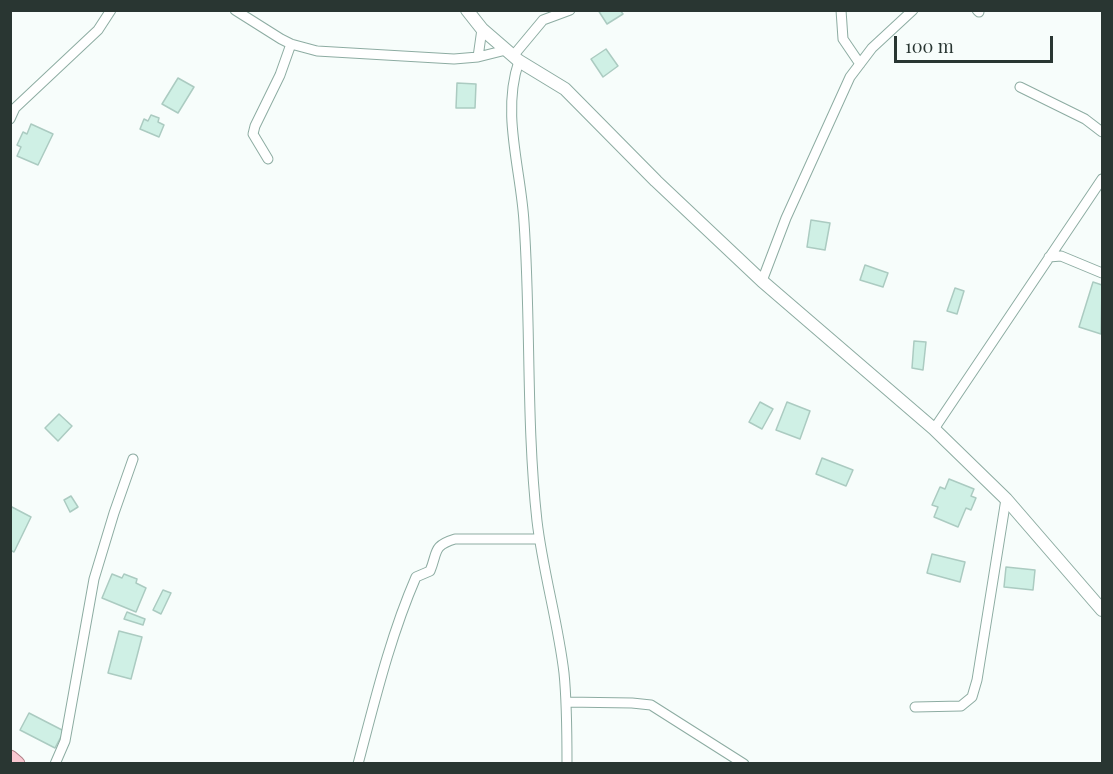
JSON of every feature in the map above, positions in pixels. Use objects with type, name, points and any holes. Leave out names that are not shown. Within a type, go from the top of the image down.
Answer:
[{"type":"main road","points":[[10,758],[17,764]]},
{"type":"street","points":[[10,119],[15,108],[98,30],[111,10]]},
{"type":"street","points":[[235,10],[291,44],[317,51],[454,59],[513,56]]},
{"type":"street","points":[[467,10],[482,28],[513,56],[565,88],[656,181],[762,281],[934,429],[1006,499],[1102,610]]},
{"type":"street","points":[[567,764],[564,671],[539,539],[531,435],[523,196],[510,106],[513,56],[543,20],[570,10]]},
{"type":"street","points":[[842,10],[843,39],[860,63]]},
{"type":"street","points":[[762,281],[786,218],[850,77],[872,48],[913,10]]},
{"type":"street","points":[[478,57],[482,28]]},
{"type":"street","points":[[268,159],[253,134],[280,75],[291,44]]},
{"type":"street","points":[[1020,87],[1085,119],[1102,132]]},
{"type":"street","points":[[934,429],[1102,179]]},
{"type":"street","points":[[1049,257],[1061,256],[1071,259],[1102,273]]},
{"type":"street","points":[[55,764],[65,741],[94,579],[133,459]]},
{"type":"street","points":[[915,707],[961,706],[972,697],[977,680],[1006,499]]},
{"type":"street","points":[[358,764],[379,680],[395,631],[416,577],[430,571],[435,551],[442,543],[454,539],[539,539]]},
{"type":"street","points":[[566,702],[651,705],[744,764]]},
{"type":"building","points":[[598,10],[620,10],[623,14],[607,24]]},
{"type":"building","points":[[606,49],[618,66],[603,77],[591,59]]},
{"type":"building","points":[[178,78],[194,87],[178,113],[162,104]]},
{"type":"building","points":[[457,83],[476,84],[475,108],[456,108]]},
{"type":"building","points":[[151,115],[159,118],[158,122],[164,125],[159,137],[140,129],[144,119],[148,121]]},
{"type":"building","points":[[31,124],[53,134],[38,165],[17,156],[21,147],[17,145],[23,132],[27,134]]},
{"type":"building","points":[[811,220],[830,223],[825,250],[807,247]]},
{"type":"building","points":[[865,265],[888,273],[883,287],[860,280]]},
{"type":"building","points":[[1093,282],[1102,285],[1101,334],[1079,327]]},
{"type":"building","points":[[955,288],[964,291],[957,314],[947,311]]},
{"type":"building","points":[[914,341],[926,342],[923,370],[912,368]]},
{"type":"building","points":[[760,402],[773,409],[762,429],[749,422]]},
{"type":"building","points":[[787,402],[810,411],[800,439],[776,430]]},
{"type":"building","points":[[59,414],[72,426],[58,441],[45,428]]},
{"type":"building","points":[[822,458],[853,470],[846,486],[816,474]]},
{"type":"building","points":[[949,479],[974,489],[971,496],[976,498],[971,510],[966,508],[958,527],[934,517],[938,507],[932,505],[940,487],[945,489]]},
{"type":"building","points":[[71,496],[78,507],[70,512],[64,500]]},
{"type":"building","points":[[10,506],[31,517],[14,552],[10,550]]},
{"type":"building","points":[[932,554],[965,562],[960,582],[927,573]]},
{"type":"building","points":[[1006,567],[1035,570],[1033,590],[1004,587]]},
{"type":"building","points":[[112,574],[122,578],[124,574],[137,579],[136,583],[146,588],[136,612],[102,598]]},
{"type":"building","points":[[163,590],[171,593],[161,614],[153,610]]},
{"type":"building","points":[[127,612],[145,619],[143,625],[124,619]]},
{"type":"building","points":[[119,631],[142,637],[131,679],[108,673]]},
{"type":"building","points":[[29,713],[64,731],[55,748],[20,730]]}]
